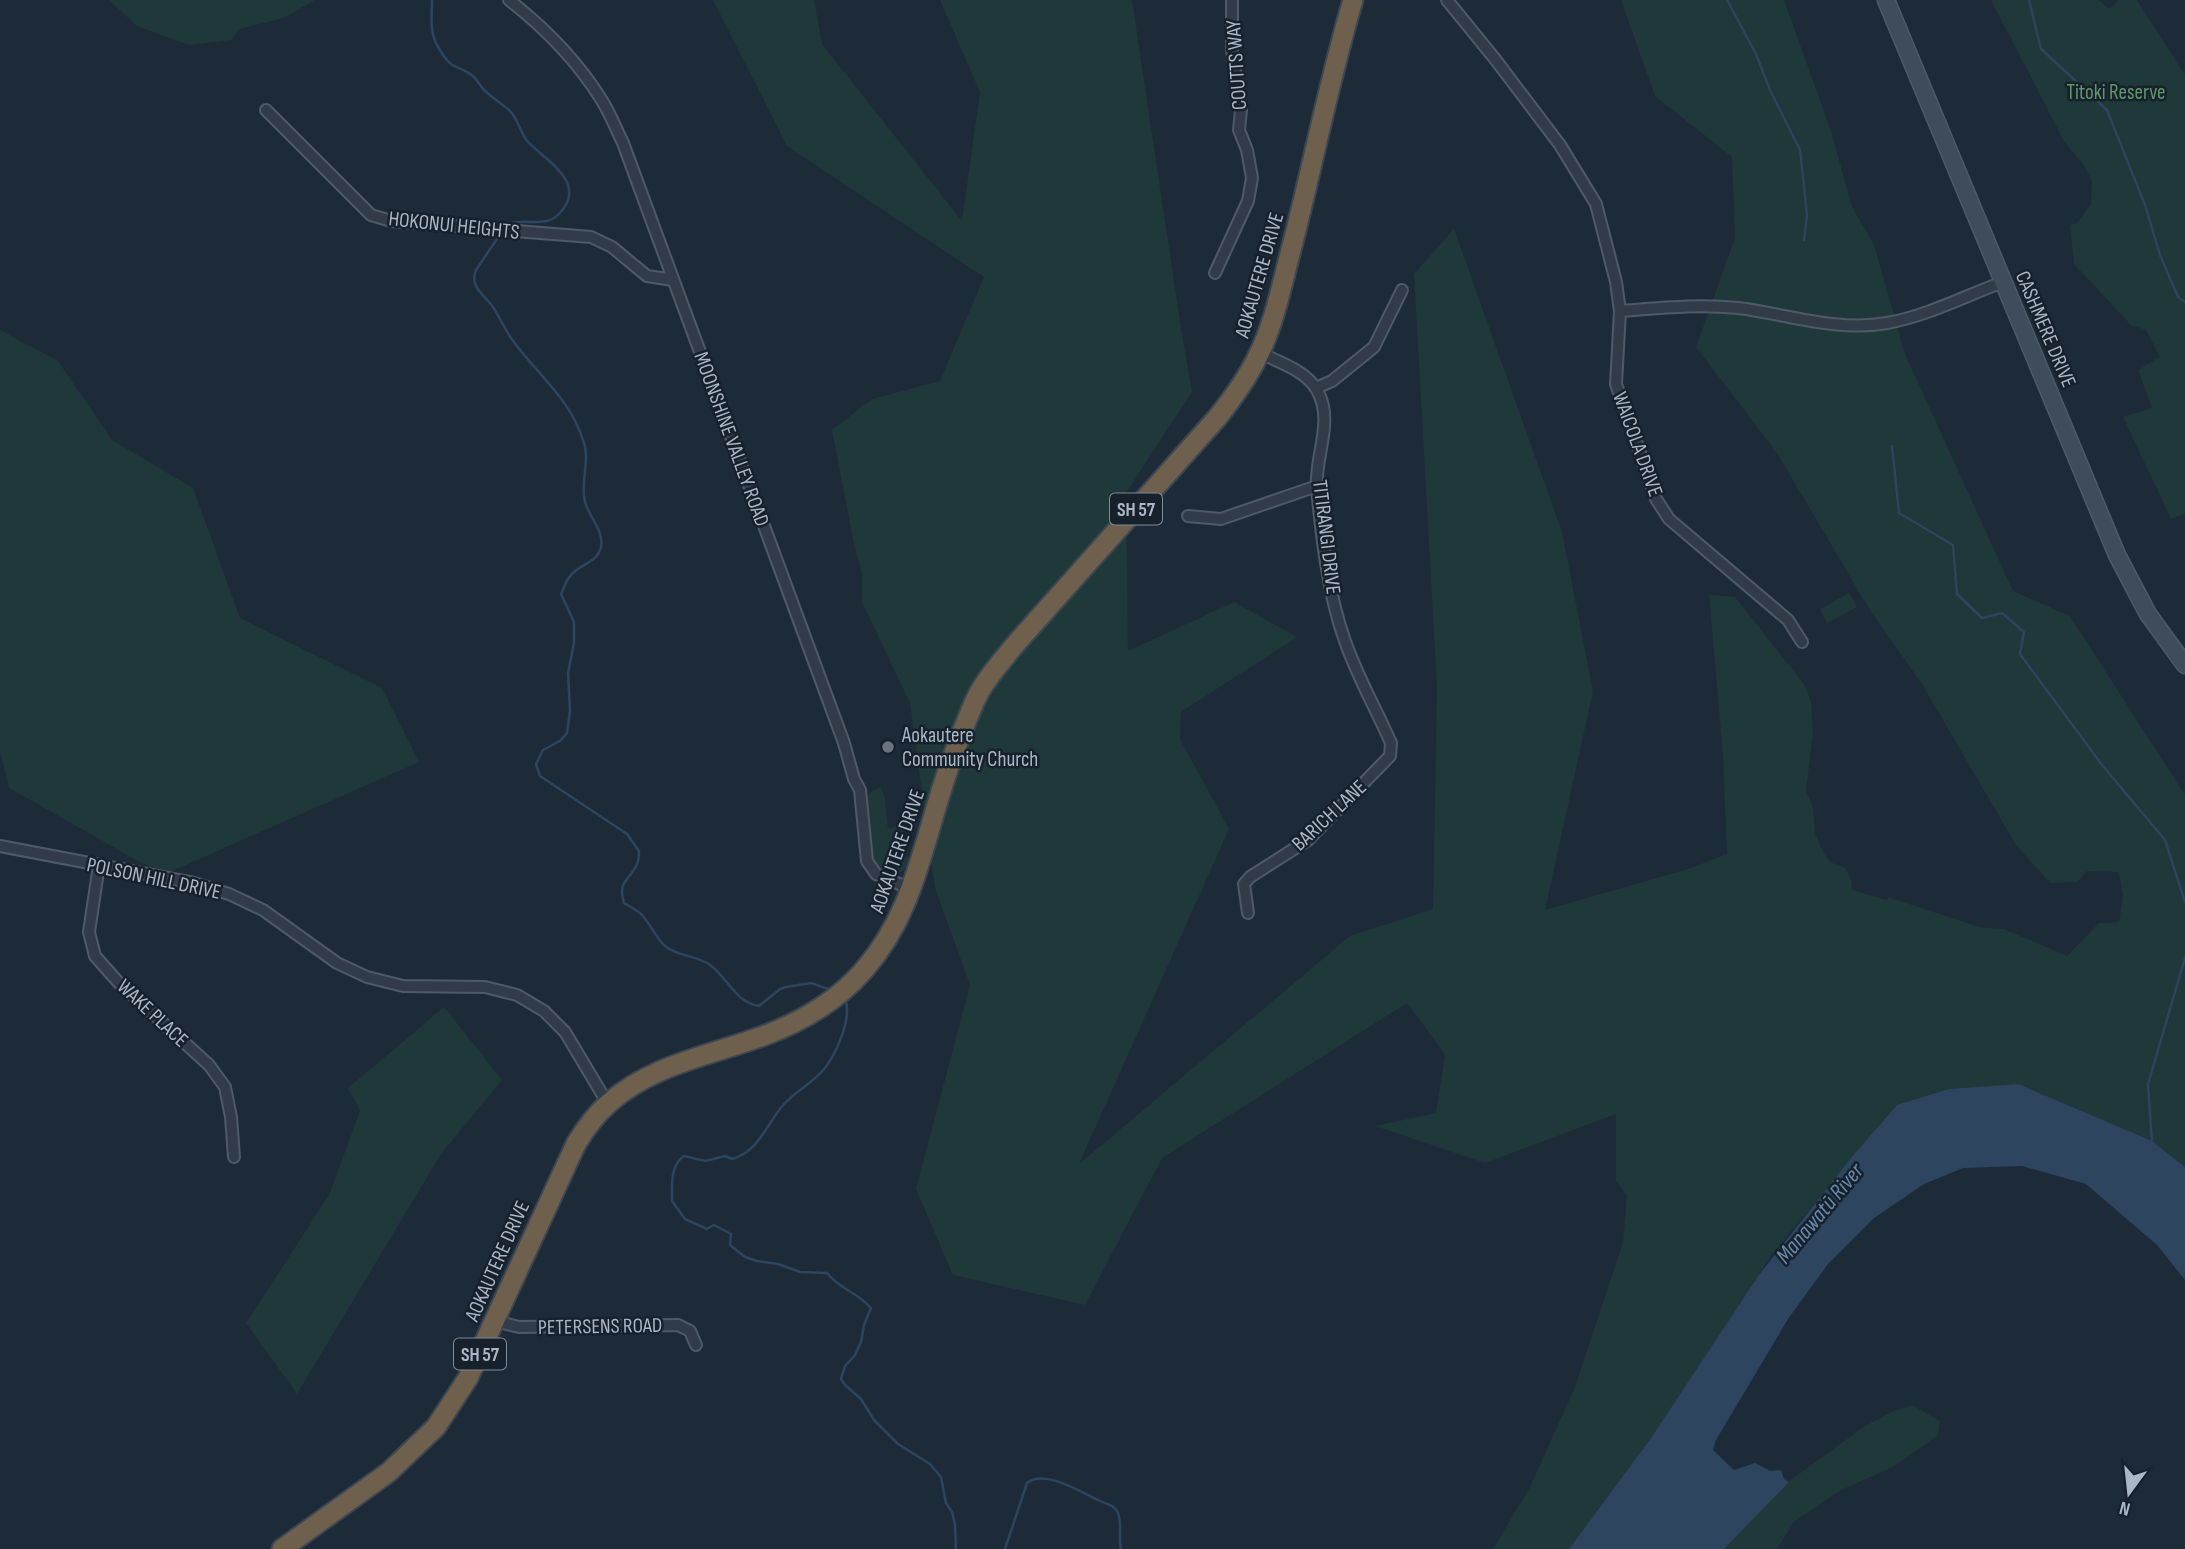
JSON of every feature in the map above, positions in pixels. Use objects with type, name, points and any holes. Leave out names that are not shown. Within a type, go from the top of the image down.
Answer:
[{"type":"highway","name":"AOKAUTERE DRIVE","points":[[282,1549],[369,1488],[421,1444],[436,1427],[456,1397],[495,1321],[576,1144],[588,1125],[608,1104],[659,1071],[786,1027],[833,999],[850,984],[888,938],[911,890],[937,803],[974,702],[989,677],[1217,418],[1241,387],[1260,353],[1275,312],[1353,0]]},
{"type":"street","name":"MOONSHINE VALLEY ROAD","points":[[509,0],[533,19],[570,56],[602,100],[623,143],[860,790],[867,861],[876,874],[911,890]]},
{"type":"street","name":"COUTTS WAY","points":[[1215,274],[1251,190],[1251,167],[1239,130],[1241,110],[1232,50],[1232,0]]},
{"type":"street","name":"WAICOLA DRIVE","points":[[1447,0],[1560,145],[1595,204],[1616,282],[1620,311],[1616,384],[1656,499],[1669,519],[1788,620],[1802,642]]},
{"type":"street","name":"CASHMERE DRIVE","points":[[1886,0],[2117,555],[2148,614],[2185,665]]},
{"type":"street","name":"HOKONUI HEIGHTS","points":[[266,110],[371,215],[391,221],[591,237],[612,247],[647,276],[673,280]]},
{"type":"street","points":[[1620,311],[1700,304],[1843,325],[1886,324],[2003,282]]},
{"type":"street","points":[[1260,353],[1306,376],[1316,388],[1332,381],[1374,347],[1402,290]]},
{"type":"street","name":"TITIRANGI DRIVE","points":[[1316,388],[1323,404],[1325,425],[1317,486],[1330,584],[1345,641],[1391,743]]},
{"type":"street","points":[[1188,516],[1221,519],[1317,486]]},
{"type":"street","name":"BARICH LANE","points":[[1248,913],[1244,884],[1250,877],[1308,840],[1390,756],[1391,743]]},
{"type":"street","name":"POLSON HILL DRIVE","points":[[0,846],[194,883],[229,894],[263,910],[337,963],[367,977],[402,986],[485,987],[517,995],[544,1011],[565,1032],[608,1104]]},
{"type":"street","name":"WAKE PLACE","points":[[99,865],[89,932],[94,956],[118,982],[209,1065],[225,1087],[231,1117],[234,1157]]},
{"type":"street","name":"PETERSENS ROAD","points":[[495,1321],[519,1327],[678,1325],[690,1331],[696,1345]]},
{"type":"green space","points":[[109,0],[315,0],[283,18],[239,29],[231,40],[189,45],[137,26]]},
{"type":"green space","points":[[713,0],[814,0],[822,44],[962,221],[980,92],[940,0],[1132,0],[1192,392],[1126,493],[1128,651],[1234,602],[1297,637],[1181,712],[1180,739],[1229,829],[1079,1164],[1350,936],[1433,909],[1437,688],[1414,274],[1454,229],[1562,532],[1593,691],[1545,910],[1688,869],[1727,854],[1723,755],[1709,595],[1735,597],[1804,684],[1811,702],[1813,732],[1806,791],[1813,807],[1815,833],[1830,862],[1845,868],[1851,879],[1852,890],[1887,900],[1888,897],[1979,927],[2004,929],[2067,956],[2099,923],[2119,922],[2123,896],[2119,872],[2087,871],[2077,882],[2050,883],[2016,845],[1922,684],[1871,612],[1777,453],[1696,347],[1735,238],[1732,157],[1655,96],[1621,0],[1784,0],[1831,131],[1852,207],[1874,245],[1905,354],[2013,591],[2070,616],[2185,795],[2185,1167],[2152,1141],[1897,1105],[1773,1253],[1651,1438],[1569,1549],[1493,1549],[1530,1487],[1575,1387],[1623,1242],[1627,1195],[1616,1181],[1616,1114],[1485,1163],[1375,1126],[1436,1113],[1445,1054],[1407,1003],[1162,1158],[1085,1305],[953,1275],[916,1189],[970,985],[935,888],[910,703],[862,602],[862,574],[832,430],[872,399],[940,381],[984,277],[787,146]]},
{"type":"green space","name":"Titoki Reserve","points":[[1991,0],[2099,0],[2109,9],[2119,0],[2137,0],[2185,75],[2185,515],[2171,519],[2123,417],[2152,408],[2138,370],[2160,357],[2146,330],[2131,325],[2074,264],[2070,225],[2077,223],[2091,204],[2092,181],[2085,167],[2064,141]]},
{"type":"green space","points":[[0,330],[58,361],[112,440],[193,488],[240,618],[382,688],[419,762],[163,875],[9,788],[0,751]]},
{"type":"green space","points":[[1849,593],[1857,607],[1827,623],[1820,609]]},
{"type":"green space","points":[[881,787],[888,829],[896,826],[907,814],[901,854],[912,859],[905,869],[895,875],[879,871],[873,861],[870,844],[866,801],[870,793]]},
{"type":"green space","points":[[444,1007],[502,1080],[441,1154],[297,1394],[246,1323],[329,1195],[360,1111],[348,1088]]},
{"type":"green space","points":[[1912,1405],[1940,1421],[1938,1435],[1893,1467],[1839,1491],[1794,1522],[1777,1549],[1724,1549],[1781,1487],[1865,1426]]},
{"type":"water","name":"Manawatū River","points":[[2018,1084],[2152,1141],[2185,1167],[2185,1280],[2157,1245],[2086,1184],[2022,1166],[1963,1168],[1924,1184],[1874,1218],[1828,1264],[1788,1319],[1716,1440],[1713,1450],[1734,1470],[1755,1463],[1770,1471],[1781,1470],[1784,1479],[1789,1482],[1724,1549],[1569,1549],[1651,1438],[1758,1276],[1851,1158],[1897,1105],[1949,1089]]},
{"type":"waterway","points":[[432,0],[433,36],[444,56],[451,64],[471,75],[484,90],[509,110],[528,142],[554,165],[567,183],[567,203],[553,219],[517,222],[504,227]]},
{"type":"waterway","points":[[1727,0],[1756,54],[1770,90],[1800,150],[1807,215],[1804,240]]},
{"type":"waterway","points":[[2029,0],[2041,49],[2107,110],[2145,205],[2160,255],[2178,297],[2185,302]]},
{"type":"waterway","points":[[501,233],[476,270],[474,282],[492,305],[511,338],[562,399],[578,427],[586,450],[585,502],[601,541],[596,557],[571,575],[561,594],[574,622],[574,643],[568,673],[570,711],[567,733],[560,741],[543,750],[536,764],[540,776],[627,834],[639,854],[634,870],[623,885],[624,903],[642,915],[665,946],[710,965],[738,995],[751,1004],[759,1006],[786,987],[811,983],[834,989]]},
{"type":"waterway","points":[[1892,446],[1899,513],[1953,545],[1957,594],[1982,618],[2002,613],[2024,632],[2020,654],[2102,765],[2165,840],[2185,902]]},
{"type":"waterway","points":[[2152,1142],[2148,1084],[2185,958]]},
{"type":"waterway","points":[[846,1001],[847,1017],[842,1036],[825,1068],[784,1104],[762,1136],[742,1155],[732,1159],[725,1156],[705,1161],[684,1156],[679,1160],[673,1176],[672,1201],[685,1219],[707,1229],[714,1225],[731,1234],[730,1245],[745,1257],[800,1272],[827,1273],[871,1308],[861,1342],[855,1355],[845,1366],[841,1379],[861,1399],[874,1420],[898,1444],[930,1464],[941,1477],[946,1503],[952,1512],[955,1525],[956,1549]]},
{"type":"waterway","points":[[1005,1549],[1027,1483],[1035,1479],[1063,1483],[1111,1505],[1120,1519],[1121,1549]]},
{"type":"place","name":"Aokautere Community Church","points":[[888,747]]}]
